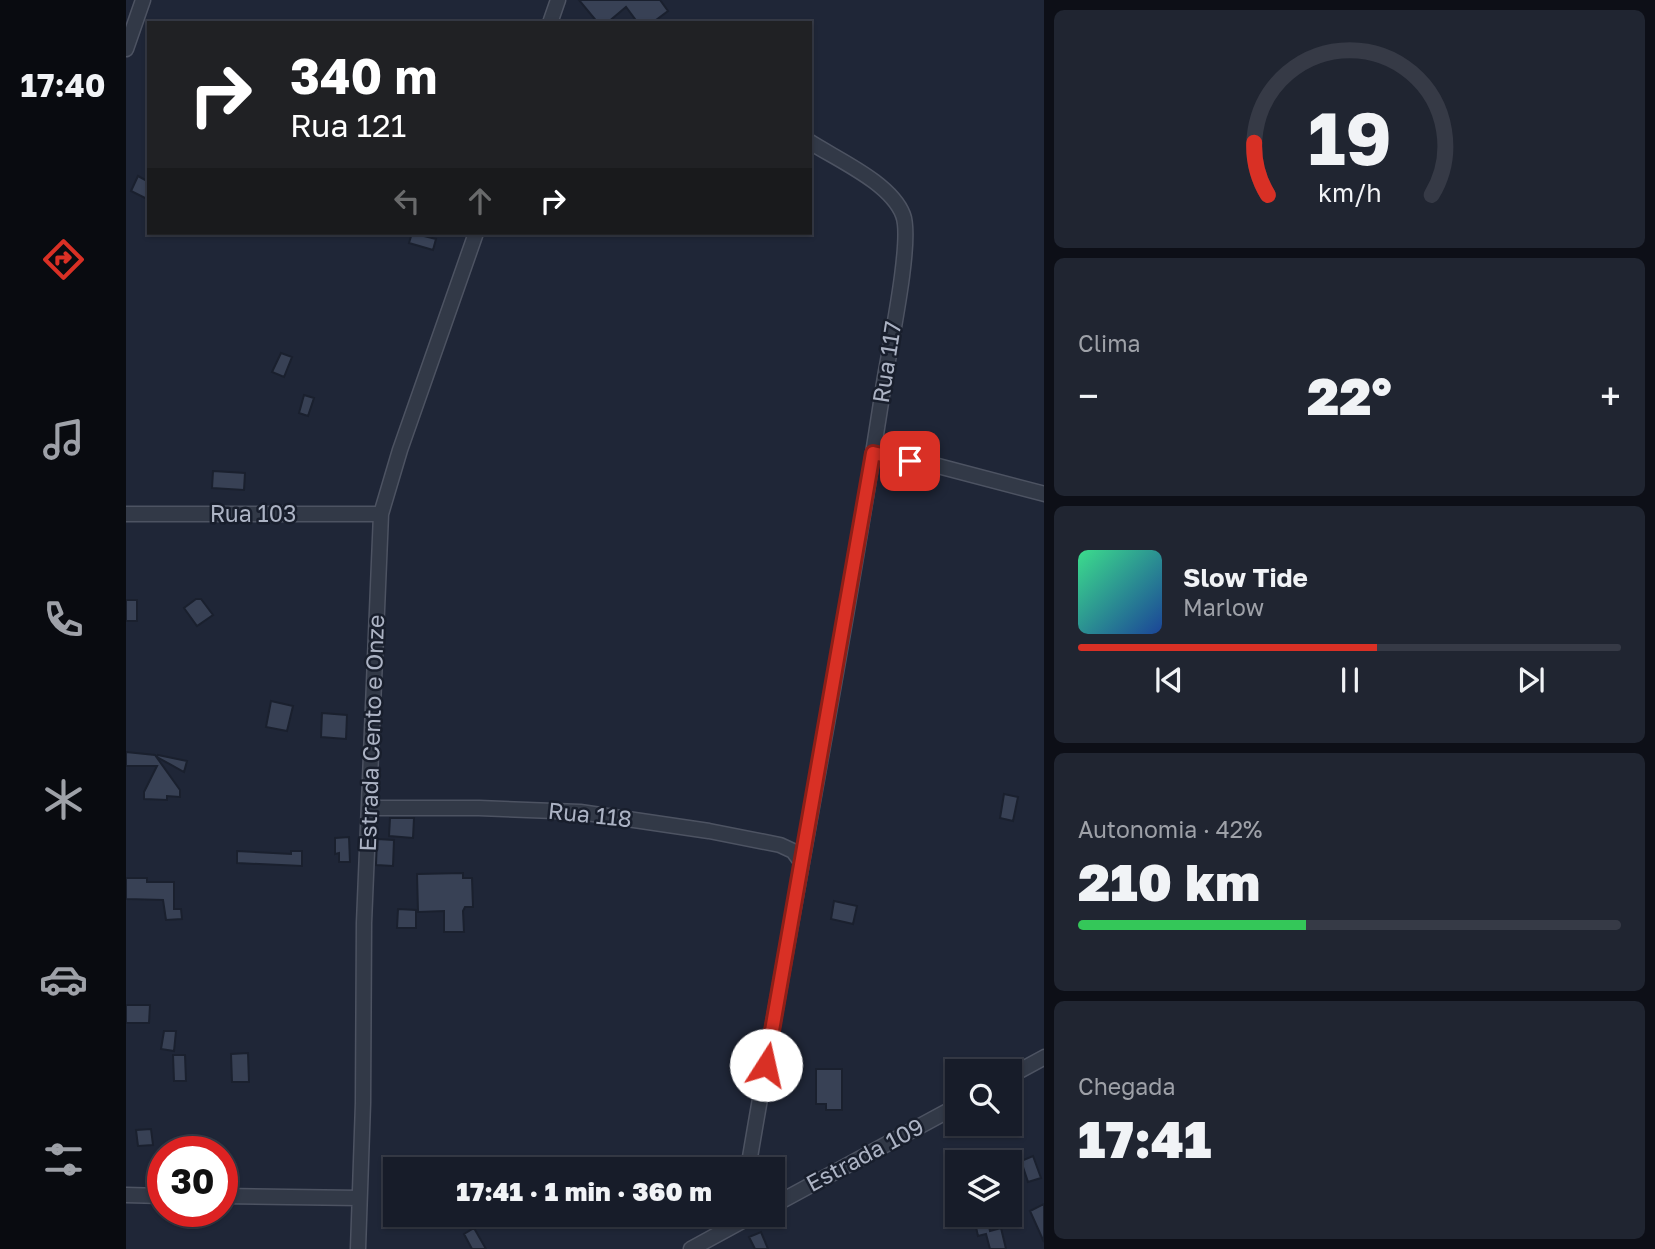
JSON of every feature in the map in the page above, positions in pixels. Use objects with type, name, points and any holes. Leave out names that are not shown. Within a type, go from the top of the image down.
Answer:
[{"type":"street","points":[[126,49],[143,0]]},
{"type":"street","points":[[551,21],[558,0]]},
{"type":"street","name":"Rua 117","points":[[750,1157],[873,453],[905,252],[904,216],[892,198],[877,183],[812,143]]},
{"type":"street","name":"Estrada Cento e Onze","points":[[358,1249],[363,1103],[364,923],[381,514],[400,450],[475,235]]},
{"type":"street","points":[[873,453],[960,471],[1044,494]]},
{"type":"street","name":"Rua 103","points":[[126,514],[381,514]]},
{"type":"street","name":"Rua 118","points":[[369,808],[492,808],[612,815],[780,845],[793,851],[801,862]]},
{"type":"street","points":[[1022,1069],[1044,1057]]},
{"type":"street","name":"Estrada 109","points":[[785,1199],[945,1112]]},
{"type":"street","points":[[126,1195],[147,1196]]},
{"type":"street","points":[[238,1196],[359,1198]]},
{"type":"street","points":[[691,1249],[726,1227]]},
{"type":"building","points":[[579,0],[660,0],[668,11],[655,21],[636,21],[626,7],[609,21],[596,21]]},
{"type":"building","points":[[138,176],[147,181],[147,199],[131,191]]},
{"type":"building","points":[[411,235],[436,239],[433,250],[409,243]]},
{"type":"building","points":[[281,353],[292,357],[284,377],[272,372]]},
{"type":"building","points":[[304,395],[314,398],[308,416],[299,413]]},
{"type":"building","points":[[213,471],[245,473],[244,490],[212,488]]},
{"type":"building","points":[[196,599],[201,599],[213,615],[197,626],[184,608]]},
{"type":"building","points":[[126,600],[137,600],[137,621],[126,621]]},
{"type":"building","points":[[271,701],[293,706],[287,731],[266,727]]},
{"type":"building","points":[[322,713],[347,715],[346,739],[321,737]]},
{"type":"building","points":[[126,752],[155,755],[180,790],[180,797],[167,796],[167,800],[144,799],[144,792],[157,766],[126,766]]},
{"type":"building","points":[[158,755],[187,761],[184,772],[157,757]]},
{"type":"building","points":[[1004,794],[1018,797],[1013,821],[1000,818]]},
{"type":"building","points":[[390,818],[414,818],[413,838],[389,836]]},
{"type":"building","points":[[349,837],[350,862],[339,862],[339,853],[335,854],[335,838]]},
{"type":"building","points":[[377,839],[394,840],[393,866],[376,865]]},
{"type":"building","points":[[237,851],[291,854],[291,851],[302,851],[302,866],[237,863]]},
{"type":"building","points":[[463,873],[463,878],[472,878],[473,907],[465,907],[463,911],[464,932],[444,932],[444,911],[418,912],[417,874]]},
{"type":"building","points":[[126,878],[147,878],[147,882],[174,882],[174,909],[181,909],[182,919],[166,920],[163,900],[126,899]]},
{"type":"building","points":[[834,901],[857,906],[853,924],[831,919]]},
{"type":"building","points":[[398,909],[416,910],[416,928],[397,928]]},
{"type":"building","points":[[126,1005],[150,1005],[149,1023],[126,1023]]},
{"type":"building","points":[[164,1031],[176,1031],[174,1051],[161,1049]]},
{"type":"building","points":[[248,1053],[249,1082],[232,1082],[231,1054]]},
{"type":"building","points":[[173,1055],[185,1055],[186,1081],[174,1081]]},
{"type":"building","points":[[816,1069],[842,1069],[842,1110],[826,1110],[826,1104],[816,1104]]},
{"type":"building","points":[[151,1129],[152,1136],[147,1136],[147,1145],[138,1146],[136,1130]]},
{"type":"building","points":[[1033,1156],[1041,1178],[1028,1182],[1022,1161]]},
{"type":"building","points":[[1044,1204],[1044,1242],[1030,1211]]},
{"type":"building","points":[[976,1227],[989,1227],[990,1231],[1001,1228],[1006,1249],[990,1249],[986,1234],[978,1236]]},
{"type":"building","points":[[474,1228],[486,1249],[472,1249],[464,1234]]},
{"type":"building","points":[[761,1232],[768,1249],[755,1249],[749,1237]]},
{"type":"route","points":[[766,1065],[873,453],[910,461]]}]
